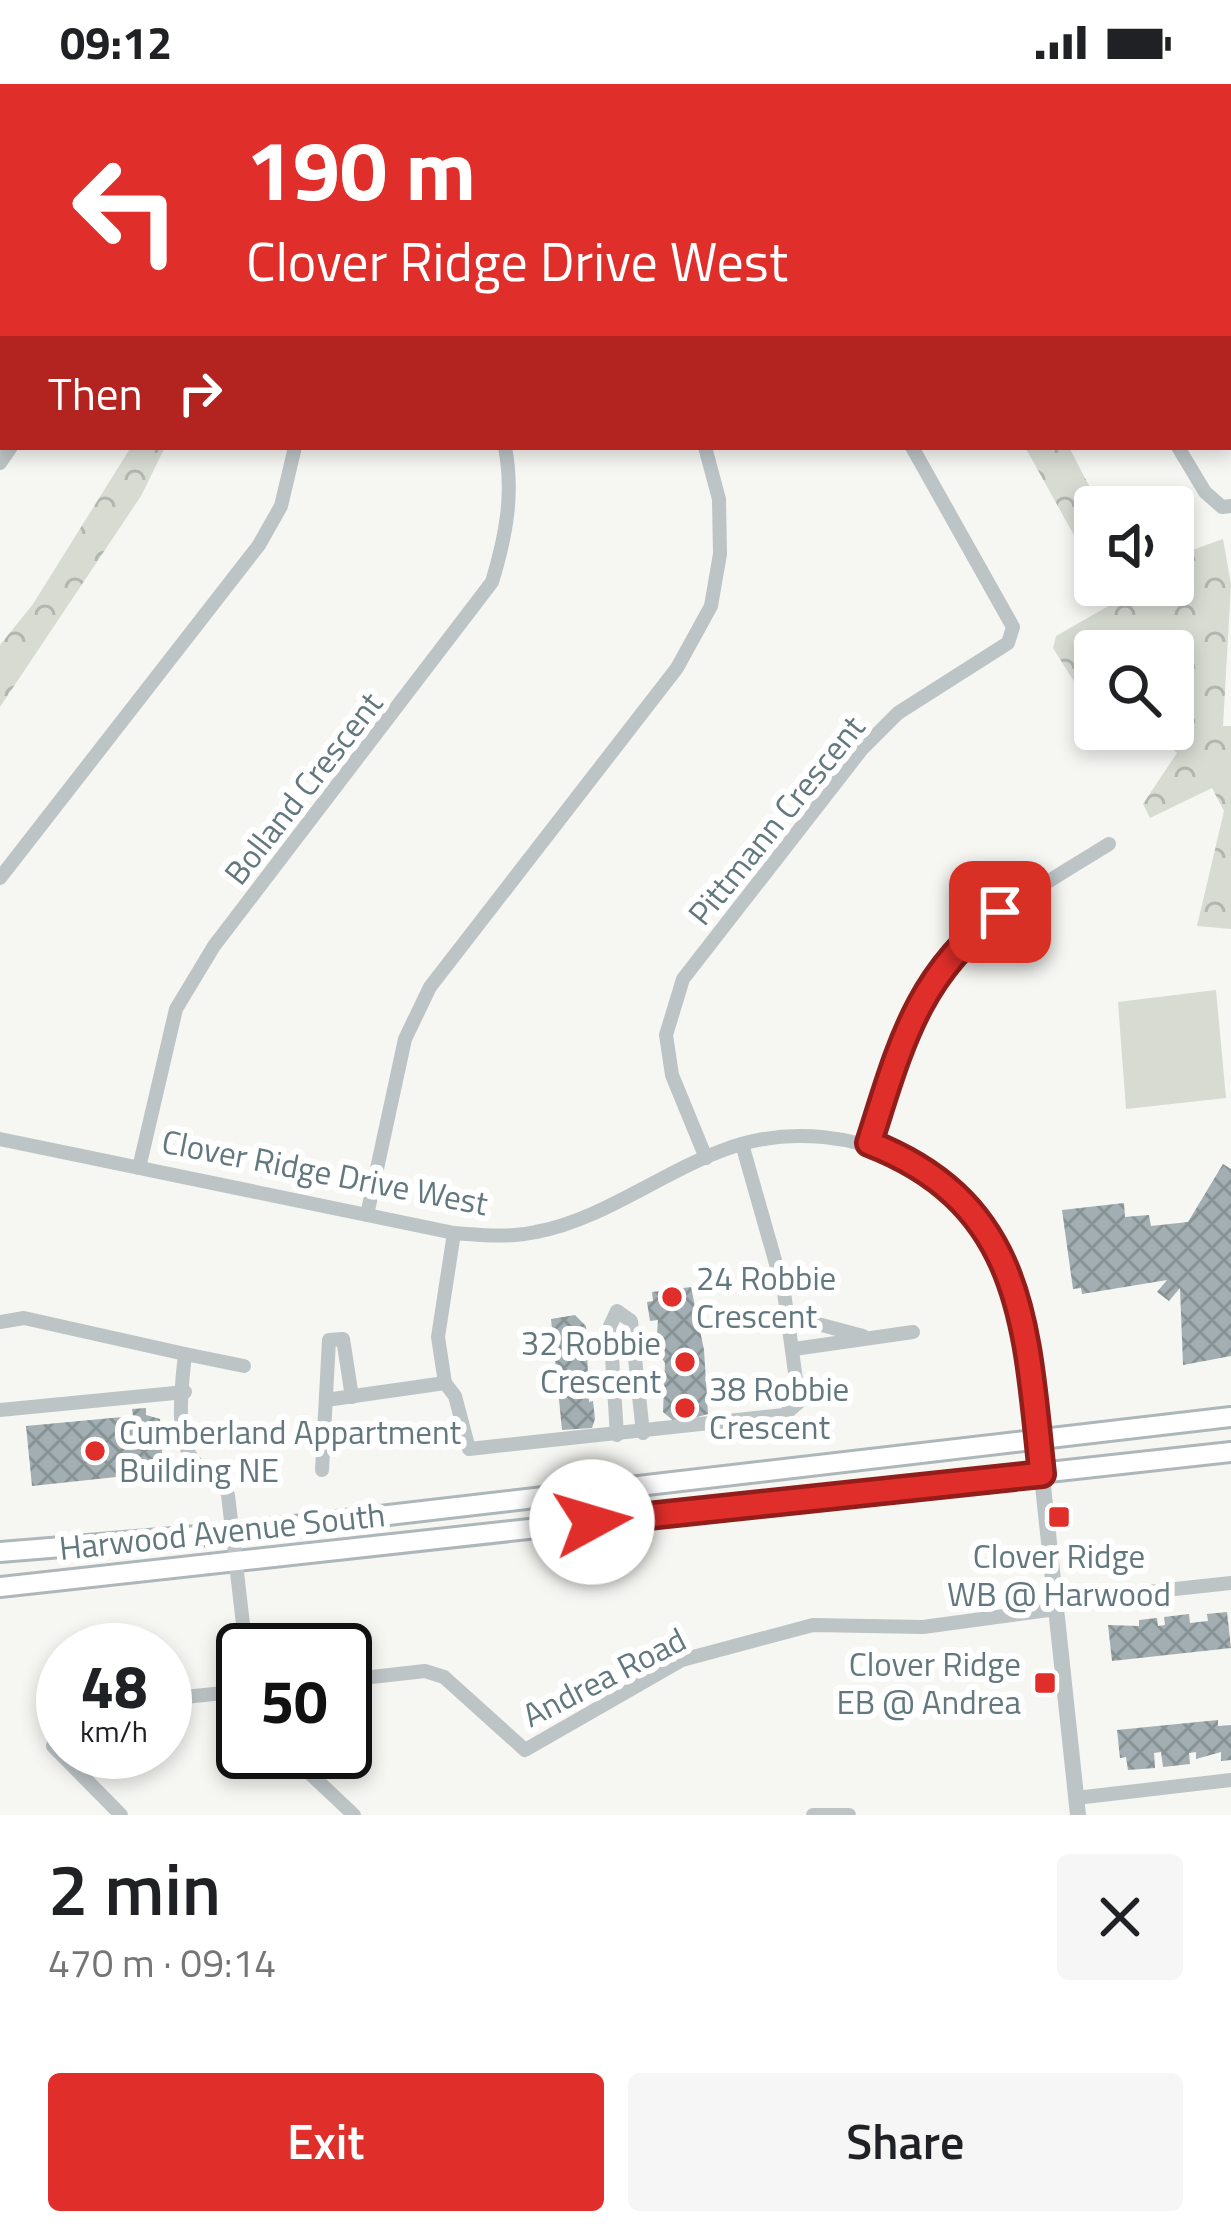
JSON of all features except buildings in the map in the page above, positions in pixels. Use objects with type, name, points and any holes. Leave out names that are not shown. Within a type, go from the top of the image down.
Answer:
[{"type":"main road","name":"Harwood Avenue South","points":[[0,1552],[234,1533],[1231,1418]]},
{"type":"main road","name":"Harwood Avenue South","points":[[0,1587],[1231,1452]]},
{"type":"street","points":[[0,878],[259,545],[281,506],[294,450]]},
{"type":"street","name":"Bolland Crescent","points":[[140,1168],[176,1009],[204,962],[492,582],[507,533],[510,473],[506,450]]},
{"type":"street","points":[[367,1215],[405,1039],[430,987],[677,668],[712,605],[720,554],[719,499],[707,450]]},
{"type":"street","name":"Pittmann Crescent","points":[[706,1158],[672,1075],[667,1035],[683,980],[862,749],[898,713],[983,663],[1012,638],[1013,627],[914,450]]},
{"type":"street","points":[[1180,450],[1205,492],[1222,507],[1231,506]]},
{"type":"street","points":[[869,1143],[907,1024],[954,953],[1000,912],[1108,844]]},
{"type":"street","name":"Clover Ridge Drive West","points":[[0,1139],[454,1234],[542,1231],[706,1158],[781,1136],[869,1143],[916,1166],[958,1196],[996,1243],[1010,1270],[1026,1336],[1077,1806]]},
{"type":"street","points":[[454,1234],[438,1315],[445,1383],[455,1396],[470,1449],[784,1415],[799,1402],[794,1349],[742,1144]]},
{"type":"street","points":[[617,1435],[610,1326],[617,1311],[631,1321],[643,1433]]},
{"type":"street","points":[[788,1316],[868,1338]]},
{"type":"street","points":[[0,1322],[24,1318],[244,1366]]},
{"type":"street","points":[[794,1349],[914,1332]]},
{"type":"street","points":[[322,1470],[328,1340],[343,1339],[352,1397]]},
{"type":"street","points":[[185,1354],[182,1443],[201,1468],[224,1484],[243,1623]]},
{"type":"street","points":[[326,1400],[445,1383]]},
{"type":"street","points":[[0,1410],[184,1392]]},
{"type":"street","points":[[1055,1606],[1231,1583]]},
{"type":"street","name":"Andrea Road","points":[[372,1677],[425,1671],[444,1677],[525,1750],[682,1660],[813,1625],[922,1627],[1055,1606]]},
{"type":"street","points":[[86,1779],[121,1815]]},
{"type":"street","points":[[315,1779],[354,1815]]},
{"type":"street","points":[[1077,1806],[1231,1780]]},
{"type":"street","points":[[813,1815],[849,1815]]},
{"type":"green space","points":[[129,450],[164,450],[141,496],[0,707],[0,645],[33,604]]},
{"type":"green space","points":[[1027,450],[1071,450],[1089,486],[1074,486],[1074,535]]},
{"type":"green space","points":[[1223,539],[1231,584],[1223,726],[1231,726],[1231,929],[1197,926],[1224,811],[1212,788],[1150,818],[1143,804],[1177,753],[1174,750],[1194,750],[1194,630],[1074,630],[1074,681],[1053,648],[1056,636],[1108,606],[1194,606],[1194,549]]},
{"type":"green space","points":[[1216,990],[1226,1098],[1126,1109],[1118,1002]]},
{"type":"place","name":"24 Robbie Crescent","points":[[672,1297]]},
{"type":"place","name":"32 Robbie Crescent","points":[[685,1362]]},
{"type":"place","name":"38 Robbie Crescent","points":[[685,1408]]},
{"type":"place","name":"Cumberland Appartment Building NE","points":[[95,1451]]},
{"type":"place","name":"Clover Ridge WB @ Harwood","points":[[1059,1517]]},
{"type":"place","name":"Clover Ridge EB @ Andrea","points":[[1045,1683]]},
{"type":"route","points":[[592,1522],[1042,1474],[1026,1336],[1010,1270],[996,1243],[958,1196],[916,1166],[869,1143],[907,1024],[930,983],[966,938],[1000,912]]}]
